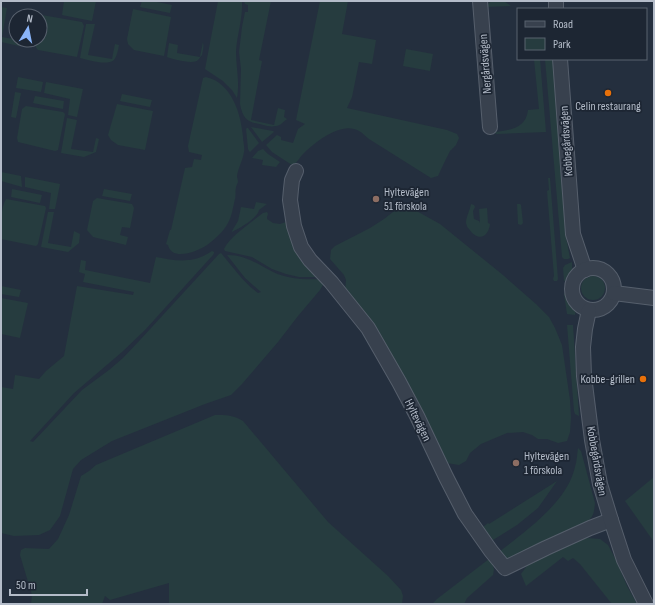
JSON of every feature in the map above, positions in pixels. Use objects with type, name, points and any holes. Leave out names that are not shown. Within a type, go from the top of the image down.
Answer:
[{"type":"street","name":"Nergårdsvägen","points":[[480,1],[490,127]]},
{"type":"street","name":"Kobbegårdsvägen","points":[[560,60],[573,234],[585,270]]},
{"type":"street","name":"Hyltevägen","points":[[296,171],[292,180],[290,200],[294,226],[301,247],[310,260],[331,282],[368,328],[418,416],[465,514],[505,568],[590,528],[611,520]]},
{"type":"street","points":[[591,268],[597,268],[609,274],[614,286],[614,292],[611,300],[605,306],[598,310],[589,310],[584,308],[576,300],[573,294],[573,283],[580,273],[591,268]]},
{"type":"street","points":[[614,292],[654,298]]},
{"type":"street","name":"Kobbegårdsvägen","points":[[589,310],[584,341],[584,376],[592,440],[599,479],[624,560],[646,604]]},
{"type":"green space","points":[[64,1],[96,1],[92,21],[62,15]]},
{"type":"green space","points":[[142,1],[152,1],[172,5],[170,13],[140,7]]},
{"type":"green space","points":[[218,1],[242,1],[242,14],[236,51],[238,81],[237,98],[232,90],[223,81],[205,69]]},
{"type":"green space","points":[[244,1],[271,1],[259,60],[262,61],[251,120],[274,125],[278,108],[285,110],[284,117],[287,119],[277,126],[268,126],[250,121],[245,117],[241,109],[241,69],[239,52],[245,12],[248,12],[248,5],[245,4]]},
{"type":"green space","points":[[320,1],[348,1],[342,34],[376,40],[372,64],[359,62],[352,97],[347,108],[447,130],[457,134],[459,138],[456,145],[450,151],[438,176],[431,178],[360,132],[352,129],[338,130],[323,138],[292,165],[272,152],[266,145],[277,135],[281,137],[281,140],[293,143],[298,129],[305,124],[296,120]]},
{"type":"green space","points":[[492,1],[504,1],[511,6],[486,7]]},
{"type":"green space","points":[[1,7],[7,8],[2,37],[8,38],[8,44],[1,42]]},
{"type":"green space","points":[[133,9],[171,17],[164,56],[134,50],[128,44],[127,39]]},
{"type":"green space","points":[[48,16],[82,22],[84,26],[77,57],[37,49],[48,48]]},
{"type":"green space","points":[[86,24],[95,24],[88,55],[112,59],[115,44],[119,45],[117,55],[114,60],[111,62],[102,63],[80,58]]},
{"type":"green space","points":[[203,42],[202,55],[198,60],[192,62],[167,57],[169,43],[178,45],[177,53],[200,57]]},
{"type":"green space","points":[[406,49],[433,54],[430,71],[403,66]]},
{"type":"green space","points":[[534,60],[540,60],[546,132],[494,133],[520,125],[527,116],[528,110],[539,109]]},
{"type":"green space","points":[[545,60],[553,60],[566,237],[570,258],[564,259],[562,257]]},
{"type":"green space","points":[[18,77],[43,82],[41,92],[16,88]]},
{"type":"green space","points":[[206,77],[215,80],[222,86],[234,101],[242,128],[244,152],[237,176],[238,182],[232,211],[226,226],[219,235],[207,245],[186,254],[180,254],[170,250],[166,244],[171,230],[185,168],[192,167],[194,159],[201,160],[202,155],[189,152],[188,146],[203,78]]},
{"type":"green space","points":[[46,82],[83,89],[77,117],[68,115],[70,99],[44,93]]},
{"type":"green space","points":[[15,92],[21,93],[16,118],[11,117]]},
{"type":"green space","points":[[122,94],[152,100],[150,107],[120,101]]},
{"type":"green space","points":[[35,96],[64,101],[63,109],[33,103]]},
{"type":"green space","points":[[117,104],[153,111],[145,150],[118,145],[111,140],[108,135]]},
{"type":"green space","points":[[26,106],[63,112],[65,114],[58,150],[55,151],[18,142],[17,138],[22,109]]},
{"type":"green space","points":[[67,118],[77,120],[71,149],[93,152],[96,138],[99,139],[96,152],[84,157],[61,153]]},
{"type":"green space","points":[[251,127],[273,131],[274,132],[262,142]]},
{"type":"green space","points":[[247,128],[259,143],[250,152],[248,149]]},
{"type":"green space","points":[[263,149],[280,162],[276,167],[262,165],[263,160],[252,158],[258,151]]},
{"type":"green space","points":[[1,172],[21,176],[22,187],[1,181]]},
{"type":"green space","points":[[25,177],[60,184],[55,209],[49,209],[51,193],[25,187]]},
{"type":"green space","points":[[548,178],[550,178],[557,281],[554,281],[553,279],[554,276],[547,191],[549,190]]},
{"type":"green space","points":[[12,189],[42,195],[40,203],[11,197]]},
{"type":"green space","points":[[104,189],[132,194],[130,201],[102,196]]},
{"type":"green space","points":[[97,198],[132,204],[134,208],[130,228],[122,227],[120,235],[128,237],[126,245],[93,237],[87,230],[93,201]]},
{"type":"green space","points":[[6,199],[45,206],[46,208],[38,244],[36,246],[1,239],[2,213]]},
{"type":"green space","points":[[256,202],[267,204],[259,210],[252,220],[232,232],[238,221],[241,207],[254,209]]},
{"type":"green space","points":[[471,204],[475,207],[473,211],[474,219],[480,223],[479,209],[487,208],[488,223],[490,224],[487,233],[482,237],[472,233],[466,223]]},
{"type":"green space","points":[[517,204],[521,205],[523,223],[521,225],[518,224]]},
{"type":"green space","points":[[405,208],[413,209],[440,224],[503,275],[549,317],[562,345],[570,400],[570,432],[567,441],[558,443],[547,439],[538,439],[523,432],[507,433],[481,444],[470,453],[466,461],[459,465],[447,463],[399,372],[345,291],[346,280],[344,275],[330,259],[331,250],[335,246],[370,228],[393,212]]},
{"type":"green space","points":[[48,212],[54,212],[48,243],[71,247],[74,231],[80,234],[79,243],[68,252],[41,247]]},
{"type":"green space","points":[[267,212],[267,219],[273,223],[288,223],[319,277],[299,277],[286,274],[272,269],[252,257],[225,251],[224,249],[227,244],[236,234],[263,213]]},
{"type":"green space","points":[[212,251],[214,252],[213,255],[145,330],[74,393],[30,441],[33,442],[82,390],[123,358],[219,254],[221,253],[243,279],[258,293],[261,292],[245,278],[227,255],[246,258],[273,272],[291,278],[322,279],[324,283],[278,342],[231,395],[112,441],[81,460],[73,469],[60,516],[50,530],[39,535],[14,536],[1,533],[1,387],[13,389],[15,375],[39,379],[64,356],[77,286],[133,295],[134,292],[83,282],[85,274],[79,272],[81,260],[86,261],[85,270],[150,283],[156,257],[171,260],[191,260]]},
{"type":"green space","points":[[572,262],[571,275],[569,279],[564,281],[563,268],[565,265]]},
{"type":"green space","points":[[593,276],[602,279],[605,288],[602,297],[593,300],[584,297],[581,288],[584,279]]},
{"type":"green space","points":[[1,286],[21,290],[19,297],[1,294]]},
{"type":"green space","points":[[565,293],[574,302],[575,315],[567,314]]},
{"type":"green space","points":[[1,298],[28,303],[20,338],[1,334]]},
{"type":"green space","points":[[567,325],[573,325],[579,416],[575,414],[574,411]]},
{"type":"green space","points":[[215,415],[229,416],[243,421],[328,522],[388,576],[401,590],[403,596],[402,604],[165,604],[169,603],[169,583],[110,600],[105,596],[102,604],[31,604],[32,595],[20,555],[21,550],[25,548],[49,549],[58,539],[69,515],[81,476],[96,465]]},
{"type":"green space","points":[[578,448],[581,451],[595,503],[591,518],[587,522],[507,561],[498,553],[544,515],[563,493],[571,480],[577,460]]},
{"type":"green space","points":[[654,477],[654,542],[625,501]]},
{"type":"green space","points":[[557,481],[538,508],[517,525],[493,540],[483,527],[488,523],[489,524]]},
{"type":"green space","points":[[587,538],[600,539],[608,545],[637,604],[612,604],[580,564],[573,558],[568,561],[563,557],[526,586],[521,574],[529,563],[565,545]]},
{"type":"green space","points":[[489,559],[494,569],[493,575],[467,598],[464,604],[432,604],[437,599]]},
{"type":"place","name":"Celin restaurang","points":[[608,93]]},
{"type":"place","name":"Hyltevägen 51 förskola","points":[[376,199]]},
{"type":"place","name":"Kobbe-grillen","points":[[643,379]]},
{"type":"place","name":"Hyltevägen 1 förskola","points":[[516,463]]}]
